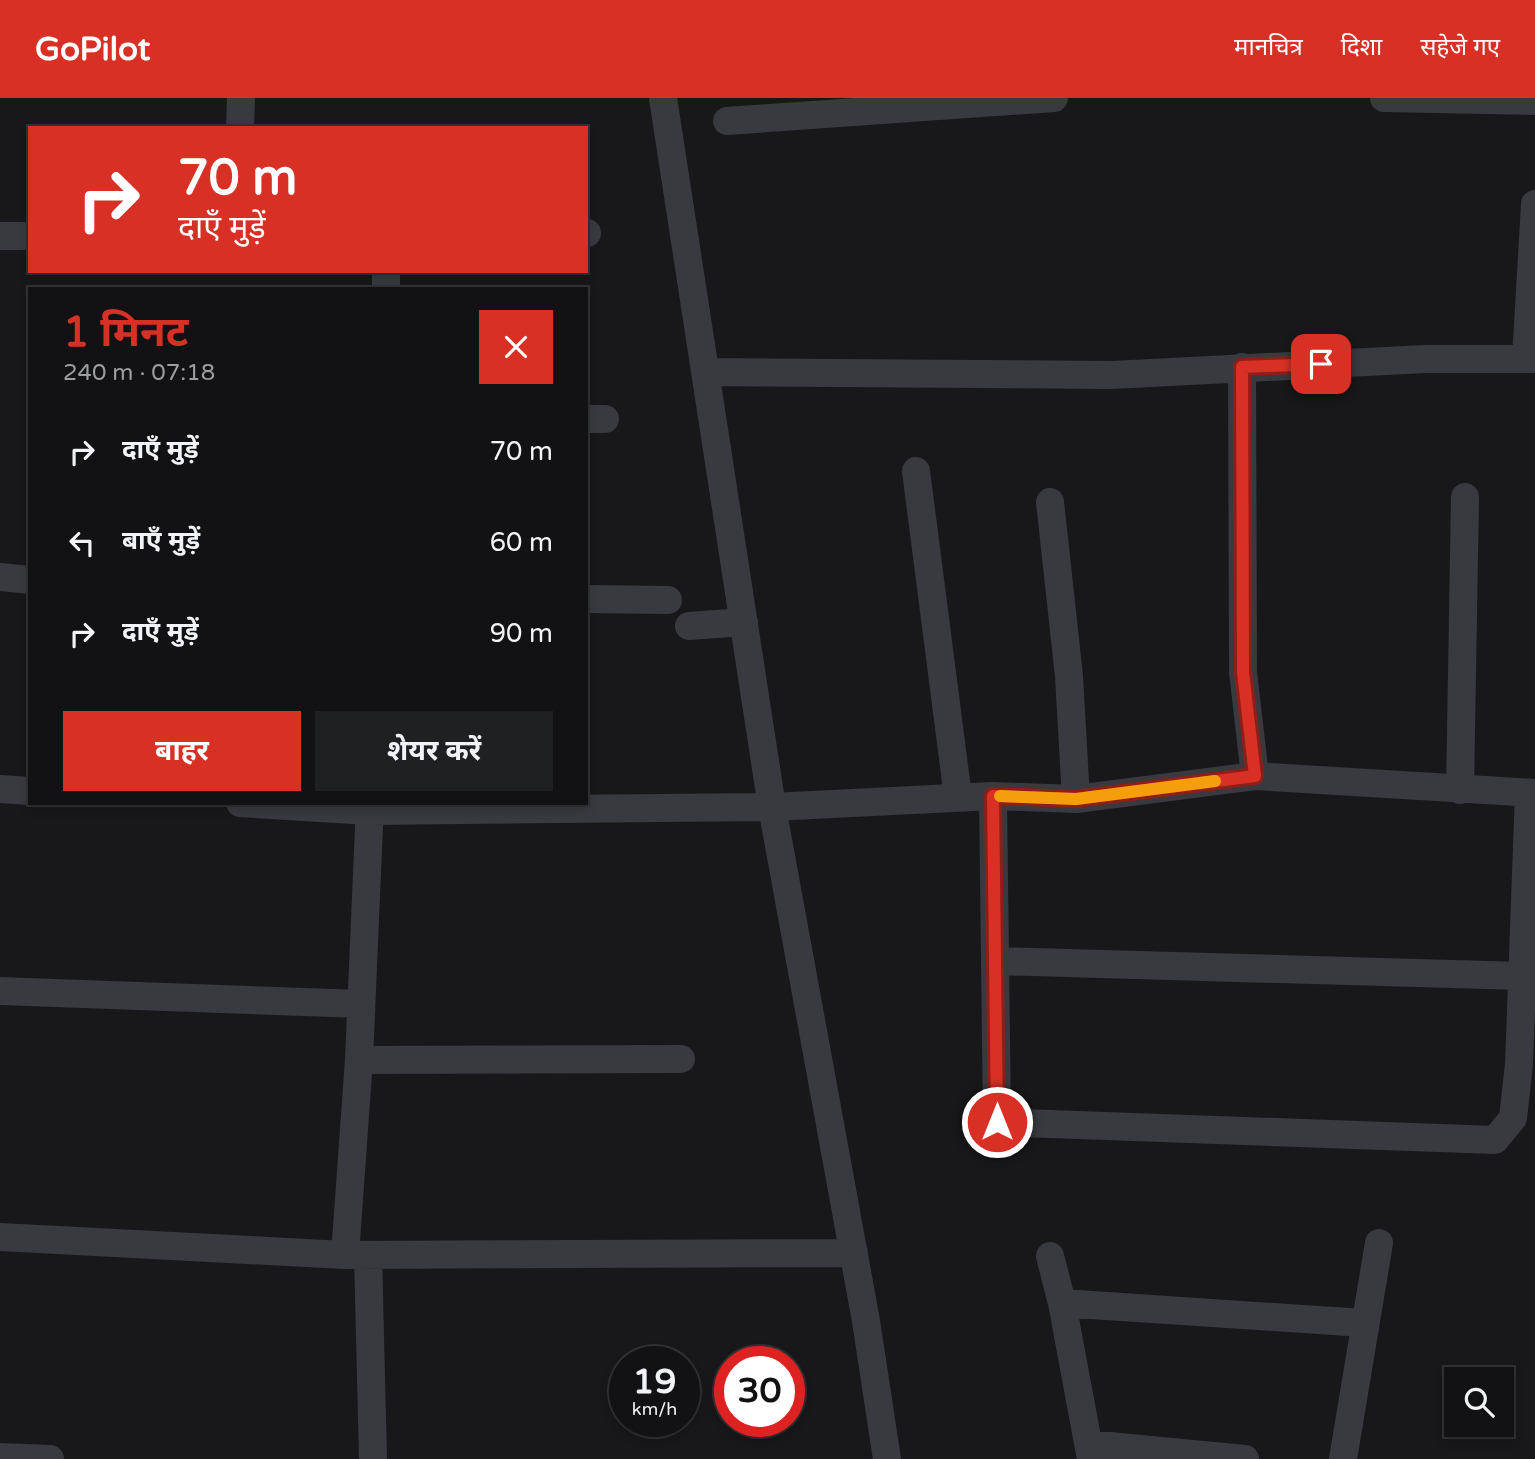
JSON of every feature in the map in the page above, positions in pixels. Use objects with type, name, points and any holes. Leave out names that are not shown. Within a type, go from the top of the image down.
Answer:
[{"type":"street","points":[[240,126],[241,98]]},
{"type":"street","points":[[663,98],[772,807],[854,1253],[887,1459]]},
{"type":"street","points":[[727,121],[1054,98]]},
{"type":"street","points":[[1384,98],[1535,101]]},
{"type":"street","points":[[705,372],[1112,375],[1425,359],[1530,359],[1535,204]]},
{"type":"street","points":[[0,236],[28,236]]},
{"type":"street","points":[[1242,367],[1243,672],[1255,776]]},
{"type":"street","points":[[916,471],[958,797]]},
{"type":"street","points":[[1460,790],[1465,498]]},
{"type":"street","points":[[1050,502],[1069,676],[1076,799]]},
{"type":"street","points":[[0,577],[28,580]]},
{"type":"street","points":[[588,599],[668,600]]},
{"type":"street","points":[[689,626],[744,622]]},
{"type":"street","points":[[304,805],[772,807],[993,796],[1076,799],[1255,776],[1532,793],[1522,976],[1527,1064],[1513,1118],[1495,1140],[997,1122],[993,796]]},
{"type":"street","points":[[0,789],[28,791]]},
{"type":"street","points":[[369,807],[359,1060],[356,1255],[373,1459]]},
{"type":"street","points":[[996,961],[1522,976]]},
{"type":"street","points":[[0,991],[361,1004]]},
{"type":"street","points":[[359,1060],[681,1059]]},
{"type":"street","points":[[0,1237],[356,1255],[854,1253]]},
{"type":"street","points":[[1342,1459],[1379,1242]]},
{"type":"street","points":[[1050,1256],[1062,1303],[1089,1452],[1245,1459]]},
{"type":"street","points":[[1062,1303],[1364,1323]]},
{"type":"street","points":[[0,1457],[50,1459]]},
{"type":"slow traffic","points":[[1000,796],[1076,799],[1215,781]]},
{"type":"route","points":[[997,1122],[993,796],[1076,799],[1255,776],[1243,672],[1242,367],[1321,364]]}]
